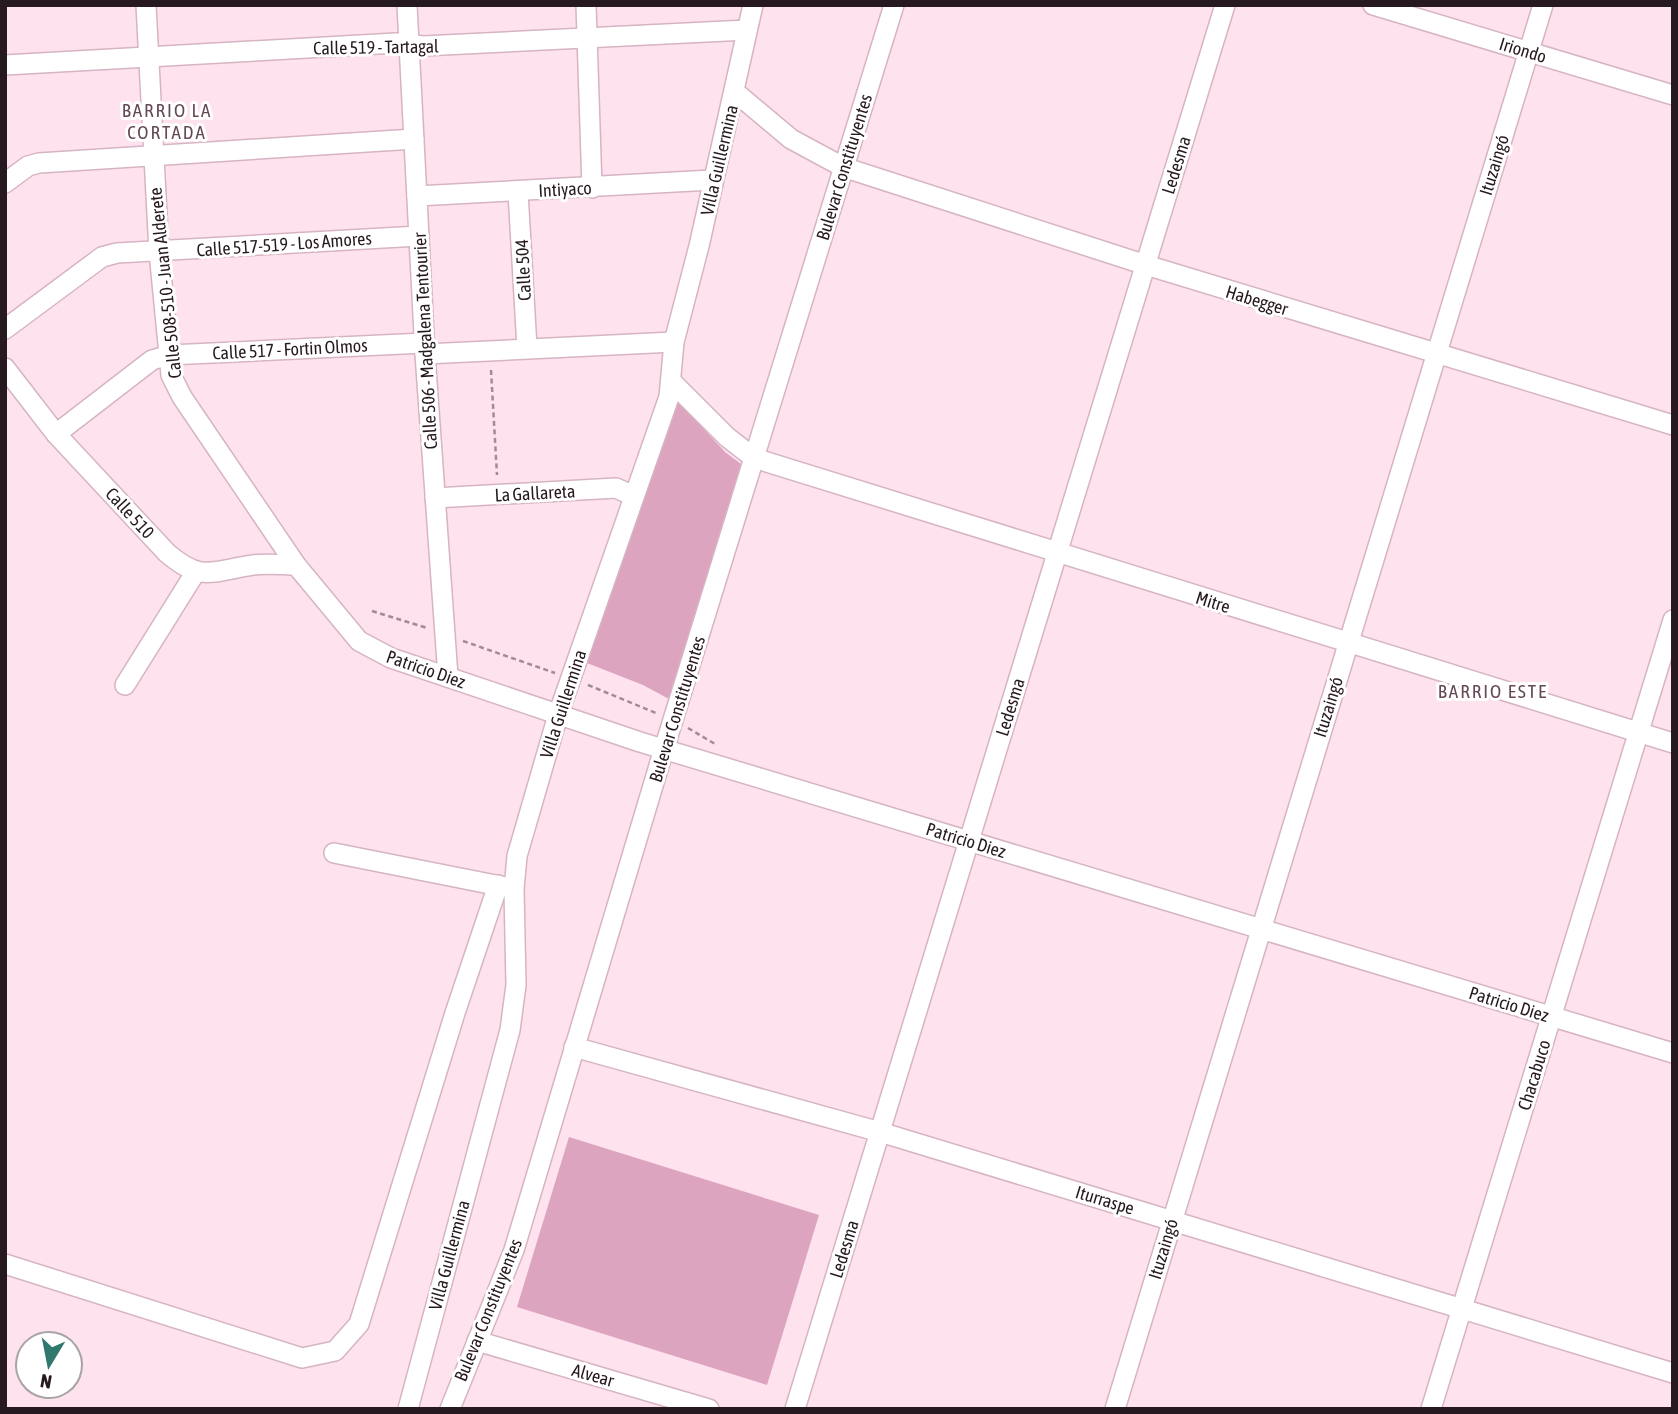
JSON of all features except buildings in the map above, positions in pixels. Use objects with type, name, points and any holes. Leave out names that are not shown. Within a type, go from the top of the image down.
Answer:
[{"type":"street","name":"Calle 508-510 - Juan Alderete","points":[[146,5],[159,252],[174,385],[296,565]]},
{"type":"street","name":"Calle 506 - Madgalena Tentourier","points":[[407,5],[424,348],[448,677]]},
{"type":"street","points":[[586,5],[592,188]]},
{"type":"street","name":"Villa Guillermina","points":[[408,1409],[510,1030],[516,985],[506,887],[558,715],[672,382],[674,342],[699,246],[753,5]]},
{"type":"street","name":"Bulevar Constituyentes","points":[[450,1409],[510,1262],[664,749],[894,5]]},
{"type":"street","name":"Ledesma","points":[[795,1409],[1225,5]]},
{"type":"street","name":"Iriondo","points":[[1373,5],[1673,95]]},
{"type":"street","name":"Ituzaingó","points":[[1115,1409],[1543,5]]},
{"type":"street","name":"Calle 519 - Tartagal","points":[[5,65],[396,43],[409,46],[747,30]]},
{"type":"street","name":"Habegger","points":[[735,92],[791,139],[843,167],[1146,265],[1673,425]]},
{"type":"street","points":[[5,183],[28,166],[39,163],[414,139]]},
{"type":"street","name":"Intiyaco","points":[[417,196],[712,180]]},
{"type":"street","name":"Calle 504","points":[[519,192],[527,348]]},
{"type":"street","name":"Calle 517-519 - Los Amores","points":[[5,329],[102,257],[419,236]]},
{"type":"street","name":"Calle 517 - Fortin Olmos","points":[[56,434],[152,360],[169,355],[424,348],[490,350],[674,342]]},
{"type":"street","name":"Calle 510","points":[[5,368],[56,434],[167,553],[195,573]]},
{"type":"street","points":[[672,382],[727,437],[754,458]]},
{"type":"street","name":"Mitre","points":[[754,458],[1673,743]]},
{"type":"street","name":"La Gallareta","points":[[435,498],[616,488],[634,496]]},
{"type":"street","points":[[125,685],[195,573],[214,574],[253,565],[296,565]]},
{"type":"street","name":"Patricio Diez","points":[[296,565],[359,640],[391,658],[664,749],[1673,1053]]},
{"type":"street","name":"Chacabuco","points":[[1432,1409],[1673,620]]},
{"type":"street","points":[[5,1264],[302,1358],[335,1351],[359,1324],[455,1013],[506,887],[334,853]]},
{"type":"street","name":"Iturraspe","points":[[574,1047],[880,1132],[1673,1373]]},
{"type":"street","name":"Alvear","points":[[477,1340],[709,1409]]},
{"type":"path","points":[[490,350],[498,496]]},
{"type":"path","points":[[372,611],[625,698],[673,720],[721,748]]},
{"type":"shaded area","points":[[673,400],[678,401],[725,452],[741,464],[669,699],[643,685],[587,663]]},
{"type":"shaded area","points":[[569,1137],[819,1215],[767,1385],[517,1307]]},
{"type":"district","name":"BARRIO LA CORTADA","points":[[167,121]]},
{"type":"district","name":"BARRIO ESTE","points":[[1493,691]]}]
